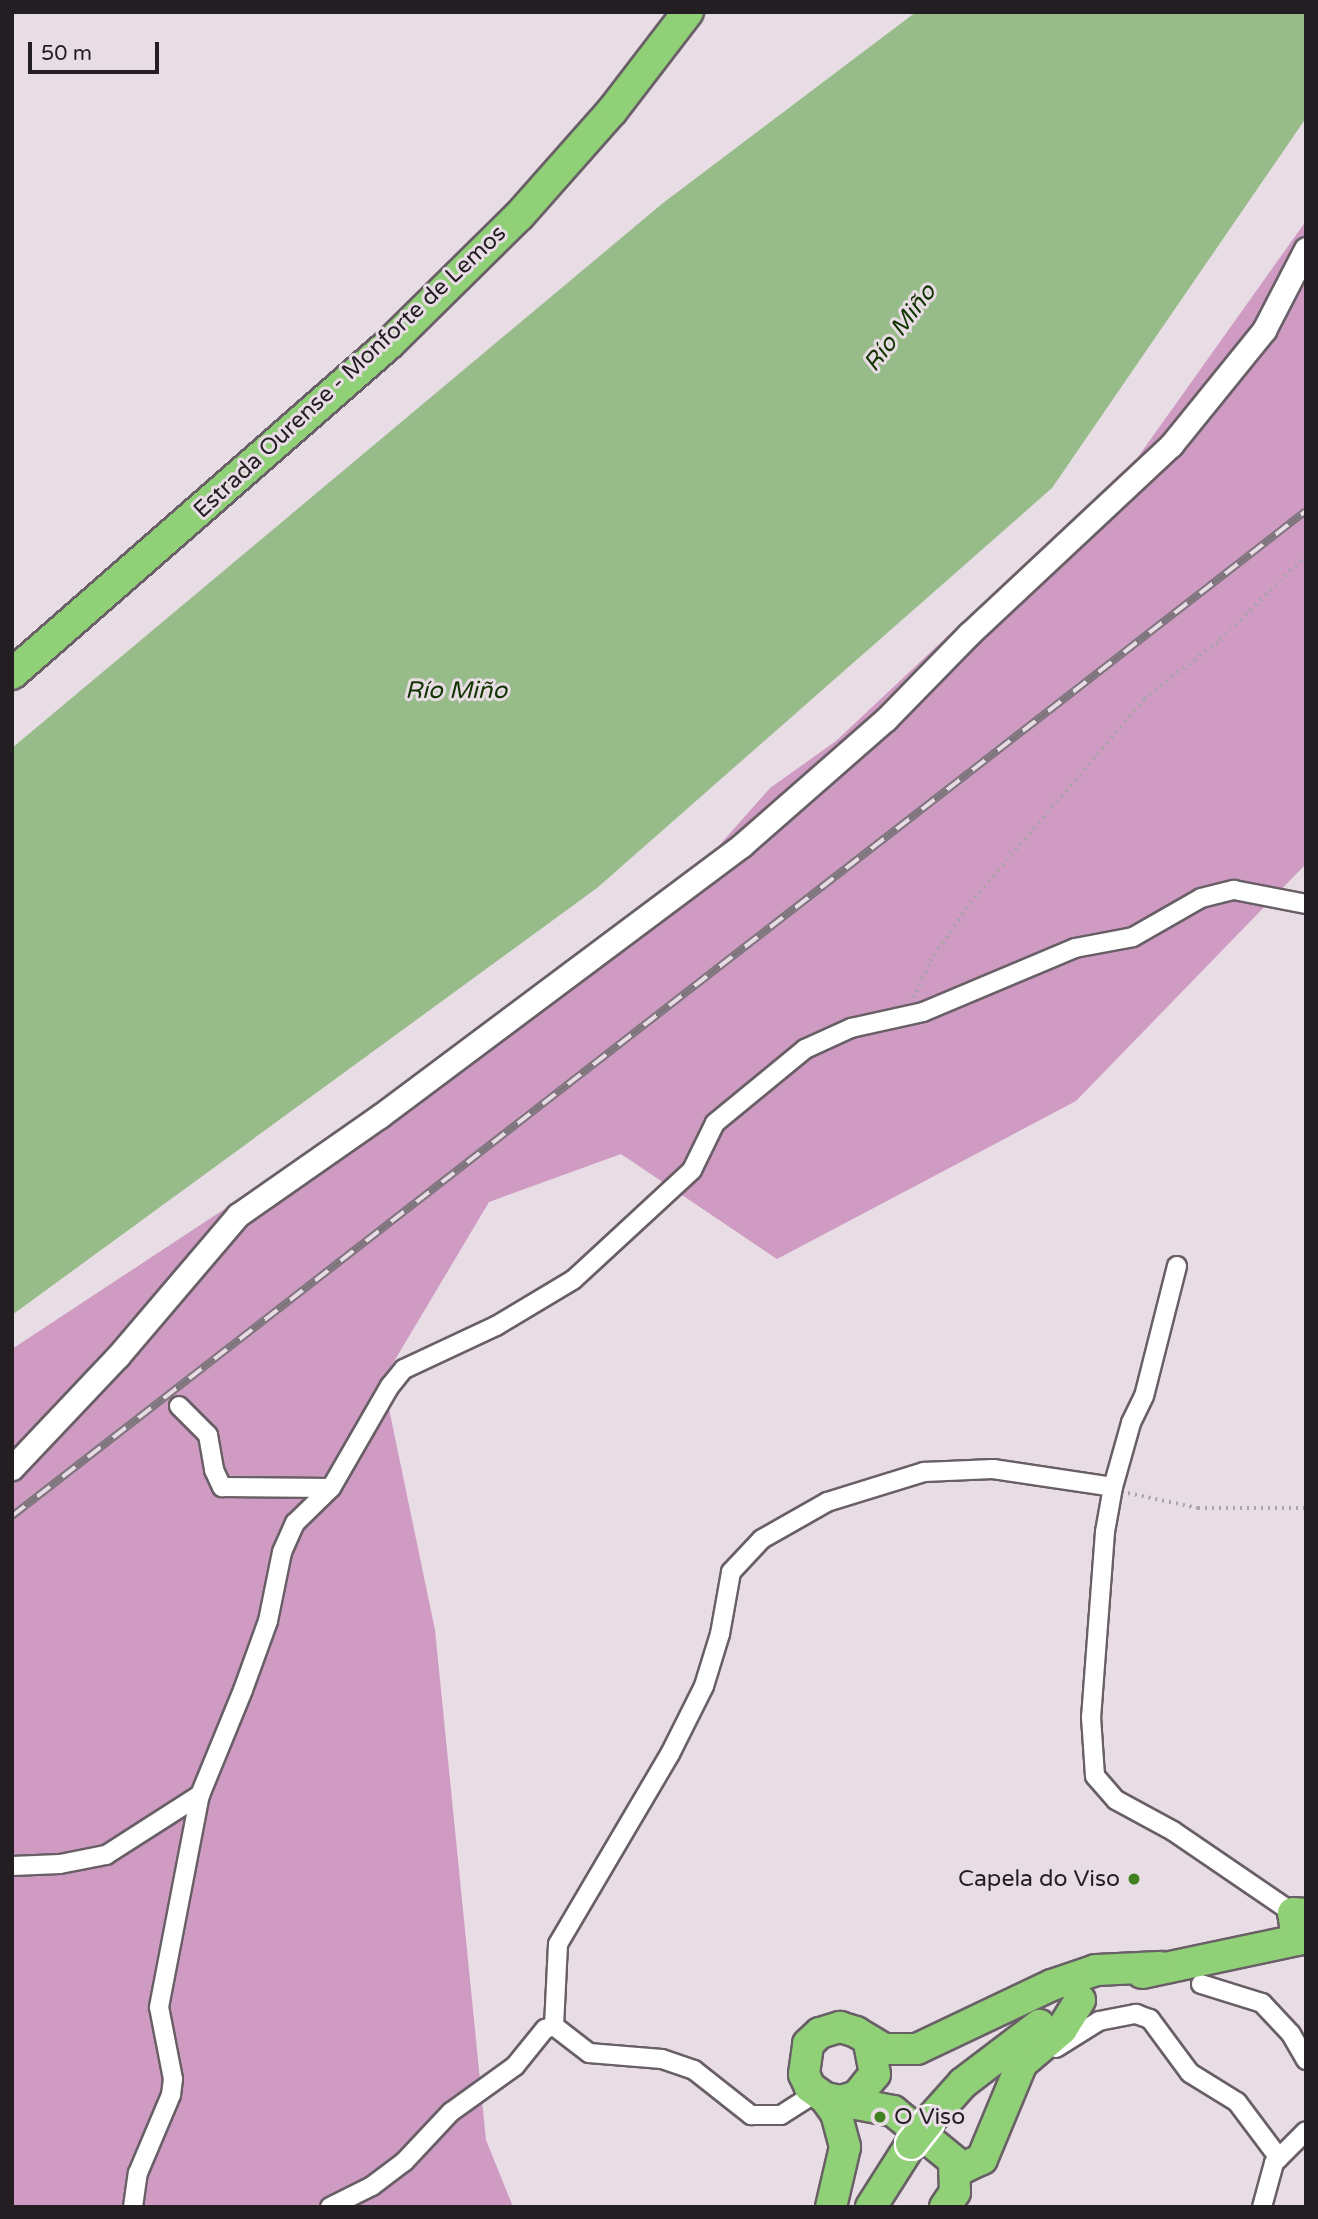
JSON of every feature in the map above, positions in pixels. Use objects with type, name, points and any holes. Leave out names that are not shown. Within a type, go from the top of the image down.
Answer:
[{"type":"highway","name":"Estrada Ourense - Monforte de Lemos","points":[[12,674],[398,334],[519,216],[682,19]]},
{"type":"highway","points":[[871,2207],[920,2132],[963,2083],[1080,2000],[1160,1967],[1300,1926]]},
{"type":"highway","points":[[872,2056],[918,2049],[1052,1984],[1097,1970],[1160,1967]]},
{"type":"highway","points":[[958,2166],[982,2160],[1022,2063],[1062,2029],[1080,2000]]},
{"type":"highway","points":[[831,2207],[845,2147],[829,2097],[804,2074],[802,2062],[808,2044],[820,2033],[840,2027],[856,2032],[872,2056],[893,2111]]},
{"type":"highway","points":[[829,2097],[870,2085],[872,2056]]},
{"type":"highway","points":[[829,2097],[893,2111],[958,2166]]},
{"type":"highway","points":[[945,2207],[955,2192],[958,2166]]},
{"type":"street","points":[[12,1468],[118,1356],[238,1215],[380,1116],[741,845],[886,719],[970,634],[1171,445],[1264,330],[1306,249]]},
{"type":"street","points":[[133,2207],[138,2173],[171,2095],[173,2079],[159,2007],[200,1795],[268,1620],[282,1552],[295,1523],[331,1488],[404,1369],[496,1325],[573,1280],[692,1170],[715,1123],[805,1049],[851,1028],[904,1016],[963,997],[1075,948],[1133,937],[1201,898],[1234,890],[1306,904]]},
{"type":"street","points":[[1177,1266],[1144,1396],[1131,1423],[1113,1487],[1098,1595],[1091,1717],[1095,1776],[1116,1800],[1173,1831],[1300,1926]]},
{"type":"street","points":[[179,1406],[208,1435],[222,1487],[331,1488]]},
{"type":"street","points":[[554,2026],[558,1944],[670,1754],[704,1686],[720,1634],[731,1572],[762,1539],[827,1502],[876,1483],[924,1472],[993,1469],[1113,1487]]},
{"type":"street","points":[[12,1866],[60,1864],[106,1856],[200,1795]]},
{"type":"street","points":[[1201,1984],[1262,2003],[1291,2034],[1306,2060]]},
{"type":"street","points":[[958,2166],[988,2164],[1001,2146],[1015,2090],[1041,2059],[1099,2021],[1136,2014],[1150,2019],[1190,2073],[1237,2102],[1279,2158]]},
{"type":"street","points":[[554,2026],[589,2053],[663,2059],[694,2070],[751,2115],[780,2115],[829,2097]]},
{"type":"street","points":[[330,2207],[372,2186],[404,2162],[450,2112],[515,2066],[545,2029],[554,2026]]},
{"type":"street","points":[[1262,2207],[1279,2158],[1306,2131]]},
{"type":"path","points":[[904,1016],[930,961],[1023,837],[1074,785],[1144,699],[1220,640],[1306,555]]},
{"type":"path","points":[[1113,1487],[1142,1499],[1198,1508],[1306,1508]]},
{"type":"shaded area","points":[[1306,221],[1306,864],[1076,1101],[777,1259],[621,1154],[489,1202],[383,1380],[435,1630],[486,2140],[513,2207],[12,2207],[12,1349],[639,936],[770,788],[836,741],[1138,457]]},
{"type":"water","name":"Río Miño","points":[[916,12],[1306,12],[1306,118],[1052,488],[597,888],[12,1315],[12,748],[663,203]]},
{"type":"railway","points":[[12,1516],[1306,511]]},
{"type":"place","name":"Capela do Viso","points":[[1134,1879]]},
{"type":"place","name":"O Viso","points":[[880,2117]]}]
